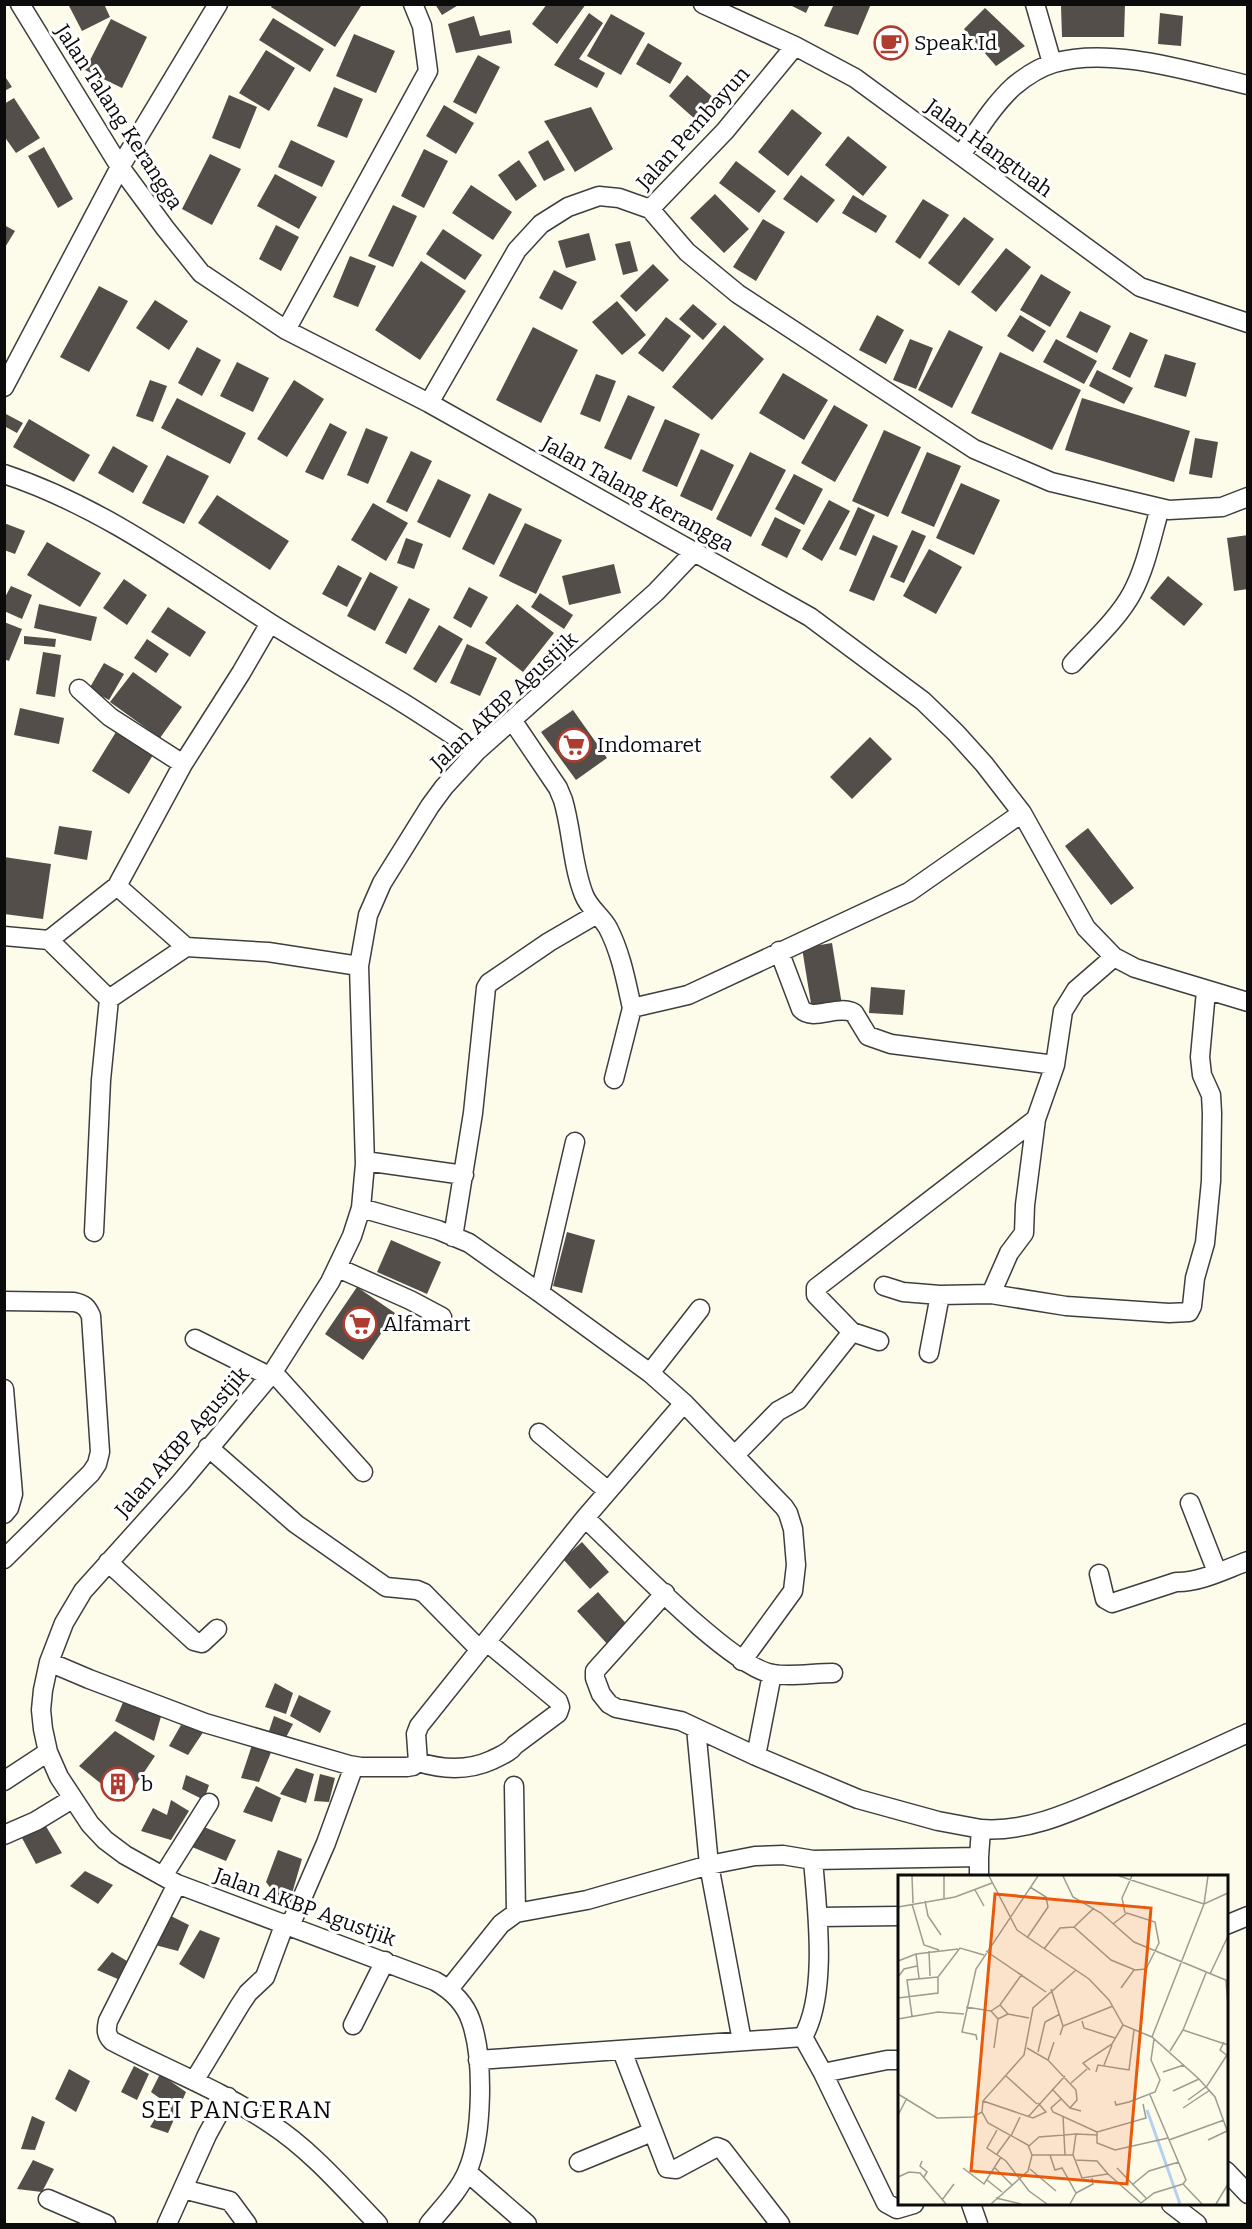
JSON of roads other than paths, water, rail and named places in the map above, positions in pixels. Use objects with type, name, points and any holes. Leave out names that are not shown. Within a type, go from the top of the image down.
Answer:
[{"type":"street","name":"Jalan Talang Kerangga","points":[[20,4],[120,167],[201,273],[286,330],[429,403],[810,617],[901,683],[956,733],[984,764],[1022,813],[1086,928],[1114,957],[1135,968],[1248,1002]]},
{"type":"street","points":[[6,378],[120,167],[218,4]]},
{"type":"street","points":[[286,330],[428,71],[422,26],[413,4]]},
{"type":"street","name":"Jalan Hangtuah","points":[[703,4],[795,46],[855,78],[1140,287],[1248,323]]},
{"type":"street","points":[[1035,4],[1052,63]]},
{"type":"street","name":"Jalan Pembayun","points":[[429,403],[517,250],[541,224],[568,207],[599,196],[619,198],[650,210],[725,131],[795,46]]},
{"type":"street","points":[[961,155],[990,114],[1014,87],[1052,63],[1096,57],[1154,63],[1248,85]]},
{"type":"street","points":[[650,210],[687,252],[738,294],[974,449],[1051,482],[1170,510],[1222,507],[1248,497]]},
{"type":"street","points":[[4,474],[31,483],[78,504],[118,526],[477,751]]},
{"type":"street","points":[[1072,664],[1133,592],[1160,508]]},
{"type":"street","name":"Jalan AKBP Agustjik","points":[[429,2224],[467,2172],[479,2123],[478,2060],[472,2022],[466,2010],[448,1989],[417,1973],[170,1880],[125,1855],[105,1840],[90,1824],[59,1777],[48,1752],[41,1710],[49,1662],[72,1608],[82,1591],[181,1482],[271,1374],[338,1268],[361,1208],[365,1161],[359,966],[368,915],[382,883],[430,806],[477,751],[656,592],[695,551]]},
{"type":"street","points":[[49,940],[117,886],[183,764],[270,623]]},
{"type":"street","points":[[79,688],[110,717],[183,764]]},
{"type":"street","points":[[512,720],[558,788],[563,800],[582,888],[589,904],[606,924],[619,956],[632,1008],[614,1079]]},
{"type":"street","points":[[632,1008],[688,995],[909,892],[1022,813]]},
{"type":"street","points":[[117,886],[186,946],[268,952],[359,966]]},
{"type":"street","points":[[453,1237],[473,1113],[486,988],[494,979],[529,955],[597,914]]},
{"type":"street","points":[[4,936],[49,940],[109,999]]},
{"type":"street","points":[[94,1232],[101,1080],[109,999],[186,946]]},
{"type":"street","points":[[779,951],[804,1012],[813,1014],[838,1010],[850,1011],[854,1013],[868,1036],[891,1044],[1055,1065]]},
{"type":"street","points":[[991,1294],[1009,1253],[1024,1233],[1036,1119],[1055,1065],[1062,1011],[1076,990],[1114,957]]},
{"type":"street","points":[[884,1286],[903,1292],[940,1295],[991,1294],[1034,1302],[1118,1310],[1184,1313],[1191,1310],[1195,1278],[1205,1243],[1211,1182],[1211,1095],[1202,1075],[1200,1057],[1206,991]]},
{"type":"street","points":[[879,1341],[852,1332],[816,1295],[816,1288],[1036,1119]]},
{"type":"street","points":[[540,1293],[575,1142]]},
{"type":"street","points":[[365,1161],[464,1175]]},
{"type":"street","points":[[361,1208],[438,1230],[469,1244],[540,1293],[650,1373],[684,1403],[788,1513],[793,1529],[796,1565],[791,1595],[742,1661]]},
{"type":"street","points":[[338,1268],[403,1296],[442,1317]]},
{"type":"street","points":[[929,1353],[940,1295]]},
{"type":"street","points":[[4,1301],[74,1302],[82,1304],[88,1310],[91,1316],[100,1452],[98,1464],[91,1473],[4,1559]]},
{"type":"street","points":[[650,1373],[700,1309]]},
{"type":"street","points":[[735,1455],[781,1408],[798,1400],[852,1332]]},
{"type":"street","points":[[195,1340],[271,1374],[363,1472]]},
{"type":"street","points":[[4,1389],[13,1494],[9,1508],[4,1514]]},
{"type":"street","points":[[418,1762],[416,1740],[419,1725],[585,1518],[684,1403]]},
{"type":"street","points":[[539,1433],[608,1491]]},
{"type":"street","points":[[208,1448],[296,1524],[387,1587],[417,1590],[424,1593],[484,1646],[558,1701],[560,1707],[558,1713],[515,1745],[511,1752],[473,1768],[444,1767],[418,1762]]},
{"type":"street","points":[[1190,1503],[1217,1572]]},
{"type":"street","points":[[585,1518],[742,1661],[772,1674],[833,1673]]},
{"type":"street","points":[[1099,1574],[1105,1599],[1112,1603],[1248,1561]]},
{"type":"street","points":[[108,1562],[194,1641],[202,1643],[206,1641],[216,1629]]},
{"type":"street","points":[[665,1593],[597,1668],[595,1678],[601,1694],[612,1706],[666,1717],[858,1799],[938,1821],[981,1829],[1009,1829],[1044,1822],[1129,1787],[1248,1733]]},
{"type":"street","points":[[49,1662],[205,1723],[354,1766],[408,1767],[418,1762]]},
{"type":"street","points":[[756,1756],[772,1674]]},
{"type":"street","points":[[696,1728],[709,1865],[742,2041]]},
{"type":"street","points":[[4,1781],[48,1752]]},
{"type":"street","points":[[194,2081],[248,1993],[265,1977],[287,1924],[326,1843],[354,1766]]},
{"type":"street","points":[[514,1786],[516,1914]]},
{"type":"street","points":[[4,1835],[36,1821],[72,1799]]},
{"type":"street","points":[[209,1803],[170,1880],[108,2021],[106,2032],[112,2041],[228,2097],[273,2125],[300,2146],[378,2224]]},
{"type":"street","points":[[979,1875],[981,1829]]},
{"type":"street","points":[[448,1989],[501,1924],[516,1914],[587,1900],[709,1865],[769,1854],[813,1860],[979,1857]]},
{"type":"street","points":[[803,2037],[814,2012],[818,1993],[818,1917],[813,1860]]},
{"type":"street","points":[[818,1917],[898,1916]]},
{"type":"street","points":[[1228,1925],[1248,1916]]},
{"type":"street","points":[[353,2025],[385,1961]]},
{"type":"street","points":[[478,2060],[803,2037]]},
{"type":"street","points":[[803,2037],[886,2203],[897,2210],[911,2205]]},
{"type":"street","points":[[622,2051],[665,2165],[669,2169],[676,2169],[717,2147],[722,2149],[780,2224]]},
{"type":"street","points":[[822,2073],[898,2060]]},
{"type":"street","points":[[167,2224],[207,2135],[228,2097]]},
{"type":"street","points":[[579,2162],[652,2132]]},
{"type":"street","points":[[467,2172],[527,2224]]},
{"type":"street","points":[[1228,2172],[1248,2194]]},
{"type":"street","points":[[183,2189],[230,2200],[247,2224]]},
{"type":"street","points":[[48,2199],[106,2224]]},
{"type":"street","points":[[971,2205],[978,2224]]},
{"type":"street","points":[[1172,2205],[1197,2224]]},
{"type":"place","name":"Speak.Id","points":[[891,43]]},
{"type":"place","name":"Indomaret","points":[[574,745]]},
{"type":"place","name":"Alfamart","points":[[360,1324]]},
{"type":"place","name":"b","points":[[118,1784]]},
{"type":"district","name":"SEI PANGERAN","points":[[237,2110]]}]
